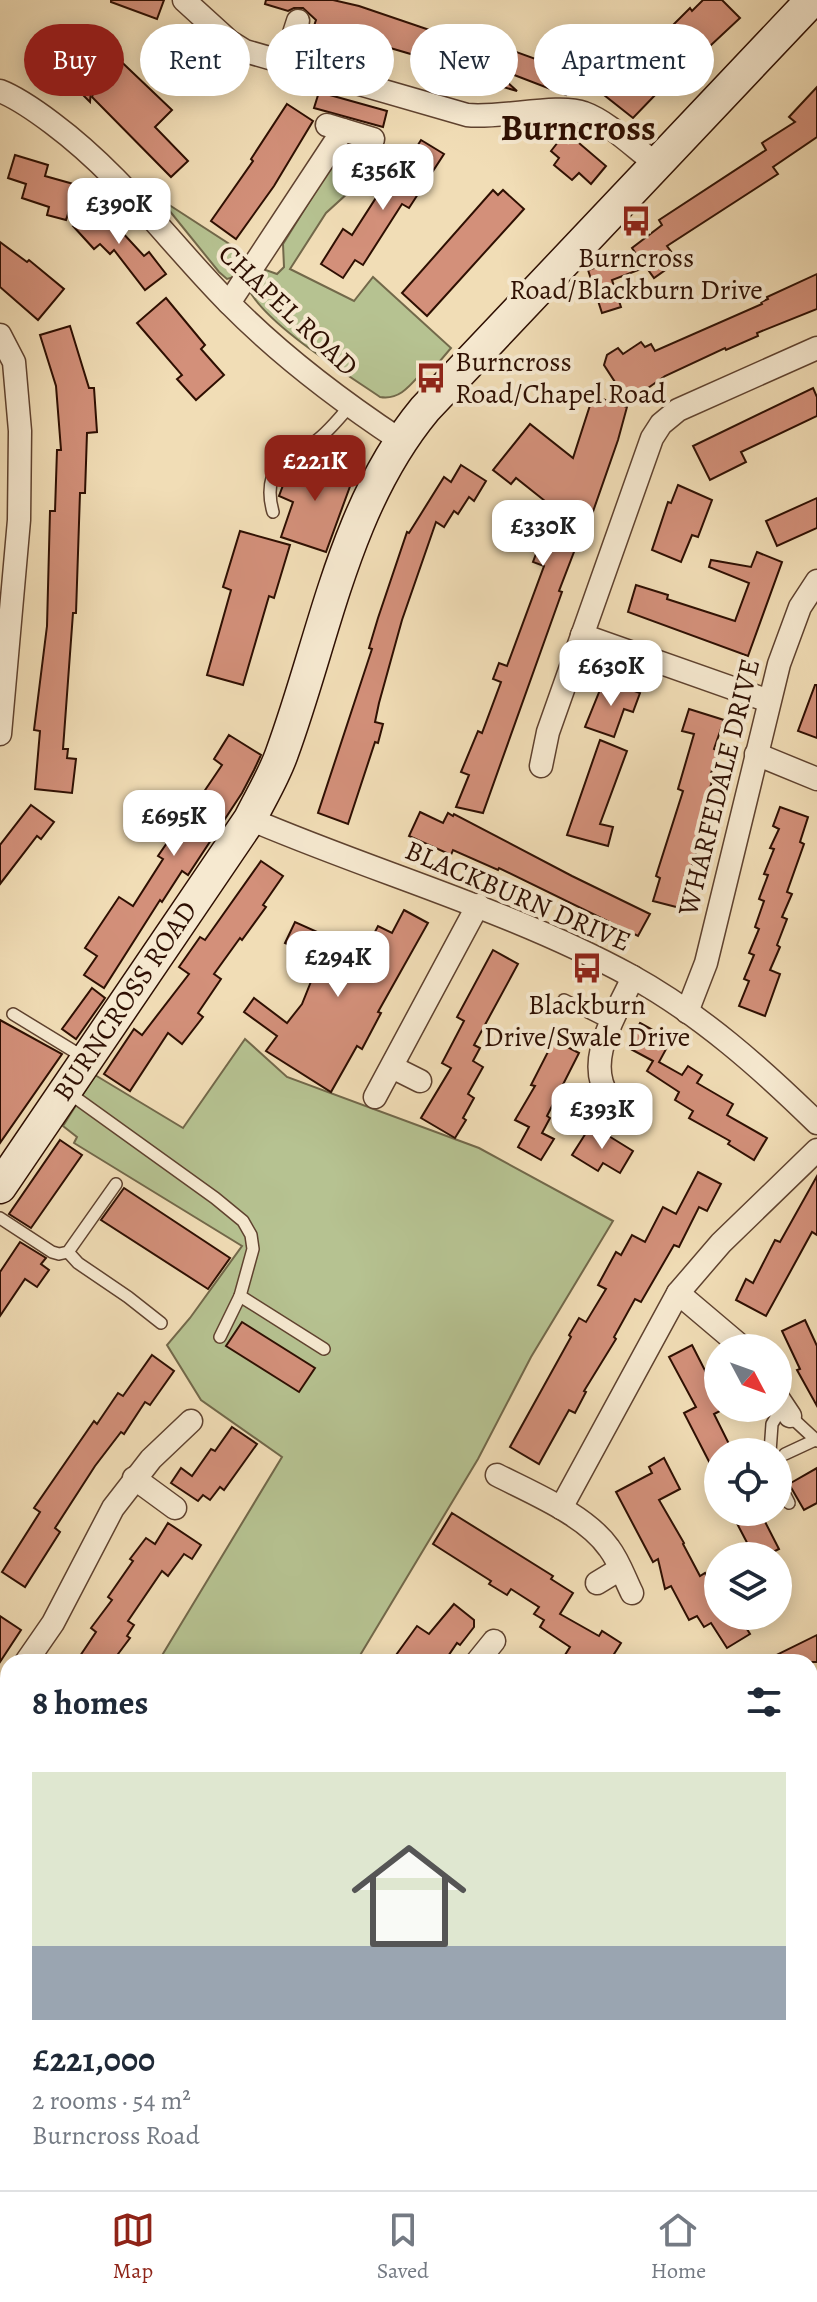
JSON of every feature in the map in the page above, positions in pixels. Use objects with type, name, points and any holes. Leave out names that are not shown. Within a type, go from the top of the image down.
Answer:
[{"type":"main road","name":"BURNCROSS ROAD","points":[[0,1187],[250,819],[282,754],[358,520],[382,469],[400,440],[425,409],[655,163],[812,0]]},
{"type":"street","points":[[184,0],[229,41],[245,51],[266,58]]},
{"type":"street","name":"CHAPEL ROAD","points":[[0,91],[39,114],[110,171],[229,303],[271,343],[350,406],[400,440]]},
{"type":"street","points":[[394,95],[467,115],[495,117],[582,111],[655,163]]},
{"type":"street","points":[[229,303],[335,128],[373,139]]},
{"type":"street","points":[[0,335],[16,371],[20,431],[19,520],[4,636],[0,734]]},
{"type":"street","points":[[541,766],[548,732],[582,635],[652,438],[661,424],[678,410],[817,348]]},
{"type":"street","name":"WHARFEDALE DRIVE","points":[[687,1012],[706,963],[779,664],[800,607],[817,581]]},
{"type":"street","points":[[582,635],[769,701]]},
{"type":"street","points":[[756,754],[817,779]]},
{"type":"street","name":"BLACKBURN DRIVE","points":[[250,819],[313,846],[478,905],[633,977],[687,1012],[782,1088],[817,1123]]},
{"type":"street","points":[[375,1097],[478,905]]},
{"type":"street","points":[[609,1098],[601,1086],[599,1056],[633,977]]},
{"type":"street","points":[[392,1067],[420,1081]]},
{"type":"street","points":[[561,1508],[678,1293],[721,1243],[817,1150]]},
{"type":"street","points":[[678,1293],[726,1334]]},
{"type":"street","points":[[32,1654],[53,1623],[113,1508],[134,1478],[191,1421]]},
{"type":"street","points":[[497,1475],[561,1508],[602,1540],[609,1547],[632,1593]]},
{"type":"street","points":[[134,1478],[175,1508]]},
{"type":"street","points":[[597,1583],[620,1569]]},
{"type":"street","points":[[483,1654],[494,1641]]},
{"type":"lane","points":[[273,512],[270,499],[275,471],[284,459],[323,436],[350,406]]},
{"type":"lane","points":[[564,1000],[613,1024]]},
{"type":"lane","points":[[13,1014],[85,1058]]},
{"type":"lane","points":[[65,1091],[243,1221],[251,1235],[253,1249],[240,1296],[220,1337]]},
{"type":"lane","points":[[0,1218],[52,1252],[68,1252],[116,1184]]},
{"type":"lane","points":[[68,1252],[78,1263],[161,1323]]},
{"type":"lane","points":[[240,1296],[324,1349]]},
{"type":"lane","points":[[792,1415],[816,1440],[792,1451]]},
{"type":"green space","points":[[351,143],[394,151],[326,213],[290,269],[354,301],[373,277],[451,348],[435,367],[428,366],[407,389],[395,396],[380,397],[327,361],[271,317],[248,288],[257,275],[266,270],[277,274],[284,267],[283,244],[342,149]]},
{"type":"green space","points":[[160,199],[248,256],[234,277],[227,279],[219,272]]},
{"type":"green space","points":[[245,1039],[287,1077],[479,1148],[613,1221],[531,1357],[478,1459],[361,1654],[163,1654],[282,1457],[201,1400],[167,1345],[242,1246],[74,1143],[77,1137],[63,1126],[95,1075],[183,1128]]},
{"type":"building","points":[[111,0],[164,0],[157,19]]},
{"type":"building","points":[[266,0],[333,0],[412,24],[410,54],[394,49],[394,24],[315,24],[316,20],[303,8],[288,11],[265,4]]},
{"type":"building","points":[[703,0],[722,0],[740,18],[714,42],[714,24],[674,24],[690,8],[692,11]]},
{"type":"building","points":[[518,53],[534,58],[534,83],[518,77]]},
{"type":"building","points":[[124,64],[140,80],[140,96],[157,96],[172,110],[155,127],[188,161],[171,177],[92,97],[124,96]]},
{"type":"building","points":[[817,87],[817,137],[773,167],[778,174],[667,246],[678,261],[654,278],[646,267],[612,280],[621,307],[602,313],[588,270],[636,254],[632,248],[662,225],[659,220],[766,150],[762,143],[795,122],[789,117]]},
{"type":"building","points":[[318,96],[333,96],[387,111],[383,127],[314,108]]},
{"type":"building","points":[[605,96],[654,96],[633,118]]},
{"type":"building","points":[[287,104],[313,121],[274,186],[236,239],[211,221],[253,161],[251,159]]},
{"type":"building","points":[[566,132],[606,166],[591,184],[579,173],[572,180],[554,165],[559,158],[551,151]]},
{"type":"building","points":[[421,140],[444,154],[409,208],[402,204],[363,265],[355,260],[343,278],[321,264],[343,229],[352,235],[381,190],[387,194]]},
{"type":"building","points":[[15,155],[48,165],[45,176],[77,185],[66,220],[47,215],[49,207],[22,198],[26,184],[8,178]]},
{"type":"building","points":[[493,190],[498,195],[503,190],[524,209],[427,316],[402,293]]},
{"type":"building","points":[[96,204],[144,256],[149,252],[166,274],[145,290],[114,250],[110,254],[100,244],[94,249],[73,226]]},
{"type":"building","points":[[0,242],[27,262],[29,260],[64,289],[38,320],[0,287]]},
{"type":"building","points":[[817,274],[817,309],[665,376],[628,402],[604,365],[607,355],[618,348],[623,354],[641,342],[645,347],[651,344],[655,351],[762,304],[767,297]]},
{"type":"building","points":[[166,298],[205,345],[201,349],[224,375],[196,400],[177,379],[182,375],[137,323]]},
{"type":"building","points":[[70,326],[89,388],[94,388],[97,432],[87,433],[85,493],[80,493],[76,613],[73,613],[63,749],[68,749],[67,758],[76,759],[72,793],[35,789],[40,731],[34,730],[47,626],[50,511],[55,511],[57,450],[61,450],[56,386],[40,335]]},
{"type":"building","points":[[813,388],[817,397],[817,416],[741,452],[746,462],[710,480],[693,446]]},
{"type":"building","points":[[593,396],[627,407],[618,440],[589,523],[582,540],[579,539],[559,591],[562,592],[483,813],[456,807],[469,775],[461,772],[478,731],[482,733],[501,682],[493,679],[499,663],[507,666],[544,566],[533,562],[546,527],[537,523],[545,501],[516,478],[511,484],[493,470],[530,424],[573,458]]},
{"type":"building","points":[[305,456],[345,469],[342,478],[352,481],[326,552],[281,537],[293,502],[279,496],[285,480],[295,484]]},
{"type":"building","points":[[461,465],[486,481],[474,501],[469,497],[458,514],[454,511],[444,527],[436,522],[402,620],[379,703],[375,722],[383,724],[378,743],[375,742],[348,824],[318,813],[372,649],[369,648],[378,618],[407,532],[444,477],[451,482]]},
{"type":"building","points":[[678,485],[712,500],[698,537],[692,535],[681,562],[652,550],[668,502],[671,503]]},
{"type":"building","points":[[817,498],[817,528],[777,546],[766,521]]},
{"type":"building","points":[[240,531],[290,545],[274,598],[269,596],[243,685],[207,675],[231,590],[223,587]]},
{"type":"building","points":[[757,552],[782,562],[748,656],[628,612],[636,585],[668,595],[667,599],[735,621],[749,583],[709,567],[711,560],[751,567]]},
{"type":"building","points":[[604,680],[640,693],[633,712],[624,709],[614,737],[585,727]]},
{"type":"building","points":[[817,685],[817,738],[798,731]]},
{"type":"building","points":[[689,709],[724,720],[714,749],[719,751],[710,776],[713,777],[707,808],[697,834],[702,835],[684,889],[689,890],[684,909],[653,901],[660,878],[656,876],[683,791],[678,789],[694,734],[682,731]]},
{"type":"building","points":[[229,735],[261,755],[254,770],[188,875],[182,871],[162,902],[160,900],[104,988],[84,975],[97,956],[85,948],[119,897],[133,906],[163,859],[158,856],[184,818],[174,812],[184,798],[195,805],[222,765],[214,759]]},
{"type":"building","points":[[600,740],[627,751],[600,824],[613,827],[608,846],[567,835]]},
{"type":"building","points":[[31,805],[54,822],[41,839],[37,836],[0,884],[0,845]]},
{"type":"building","points":[[780,807],[808,817],[800,842],[804,844],[787,892],[792,894],[782,917],[787,919],[770,970],[780,974],[765,1016],[739,1006],[749,981],[744,979],[754,955],[749,953],[759,929],[755,927],[764,901],[759,899],[774,849],[770,848],[779,829],[773,826]]},
{"type":"building","points":[[420,812],[443,823],[448,813],[454,814],[650,914],[638,936],[499,868],[453,850],[451,855],[409,836]]},
{"type":"building","points":[[261,861],[283,876],[263,905],[266,907],[214,974],[221,979],[198,1013],[203,1017],[182,1044],[168,1033],[130,1091],[104,1074],[134,1029],[142,1035],[189,974],[179,967],[200,937],[205,940]]},
{"type":"building","points":[[404,910],[428,923],[378,1012],[381,1013],[362,1049],[357,1046],[331,1092],[266,1051],[277,1036],[244,1012],[254,998],[287,1023],[302,1004],[320,959],[285,943],[295,922],[364,953],[378,926],[392,933]]},
{"type":"building","points":[[493,950],[518,964],[474,1045],[480,1048],[473,1061],[483,1067],[468,1094],[474,1098],[455,1138],[421,1118],[451,1068],[442,1063],[464,1021],[457,1017]]},
{"type":"building","points":[[92,988],[105,998],[76,1039],[62,1029]]},
{"type":"building","points":[[0,1020],[62,1054],[0,1143]]},
{"type":"building","points":[[640,1023],[671,1040],[659,1062],[682,1075],[688,1066],[702,1075],[697,1083],[733,1104],[727,1115],[767,1138],[754,1160],[728,1144],[730,1141],[689,1118],[693,1111],[675,1100],[679,1092],[647,1071],[653,1061],[627,1047]]},
{"type":"building","points":[[554,1040],[579,1053],[547,1116],[550,1118],[542,1133],[554,1139],[541,1160],[518,1147],[529,1127],[515,1120],[535,1086],[531,1085]]},
{"type":"building","points":[[591,1125],[633,1151],[620,1173],[603,1163],[598,1171],[572,1155]]},
{"type":"building","points":[[60,1140],[82,1155],[31,1228],[9,1214]]},
{"type":"building","points":[[698,1172],[721,1184],[707,1211],[699,1207],[679,1247],[674,1245],[641,1302],[635,1299],[575,1413],[569,1410],[539,1464],[510,1447],[579,1318],[586,1322],[606,1289],[598,1285],[616,1252],[621,1255],[632,1235],[645,1242],[663,1207],[676,1214]]},
{"type":"building","points":[[817,1176],[817,1235],[812,1232],[766,1316],[736,1300],[746,1279],[753,1283],[775,1240],[780,1242]]},
{"type":"building","points":[[124,1188],[230,1258],[208,1289],[101,1220]]},
{"type":"building","points":[[20,1242],[46,1258],[41,1264],[49,1270],[37,1287],[25,1279],[0,1316],[0,1272]]},
{"type":"building","points":[[805,1320],[817,1346],[817,1406],[797,1370],[800,1369],[792,1352],[792,1334],[783,1334],[782,1331]]},
{"type":"building","points":[[242,1322],[315,1368],[299,1392],[226,1346]]},
{"type":"building","points":[[692,1345],[704,1369],[704,1422],[718,1422],[726,1438],[704,1438],[704,1452],[684,1413],[696,1407],[669,1357]]},
{"type":"building","points":[[152,1355],[174,1371],[150,1405],[145,1402],[124,1434],[121,1432],[95,1466],[55,1528],[60,1532],[25,1587],[2,1572],[40,1512],[34,1508],[94,1421],[97,1424],[118,1393],[123,1396]]},
{"type":"building","points":[[232,1427],[257,1444],[224,1490],[220,1487],[210,1500],[203,1495],[198,1501],[171,1483],[181,1468],[192,1476]]},
{"type":"building","points":[[664,1458],[680,1489],[659,1500],[700,1576],[704,1574],[704,1627],[697,1616],[689,1620],[671,1586],[665,1589],[658,1559],[653,1562],[616,1492],[652,1473],[649,1467]]},
{"type":"building","points":[[817,1468],[817,1503],[804,1510],[792,1489],[792,1482]]},
{"type":"building","points":[[452,1513],[553,1576],[551,1579],[573,1593],[560,1614],[599,1636],[602,1631],[621,1643],[614,1654],[566,1654],[570,1647],[540,1627],[544,1620],[534,1614],[539,1607],[511,1589],[507,1595],[489,1584],[491,1581],[433,1544]]},
{"type":"building","points":[[168,1523],[201,1545],[192,1559],[184,1554],[168,1576],[162,1571],[128,1621],[134,1625],[127,1636],[130,1638],[118,1654],[81,1654],[96,1632],[91,1628],[112,1600],[108,1597],[133,1561],[130,1559],[146,1538],[155,1544]]},
{"type":"building","points":[[738,1526],[767,1526],[775,1542],[747,1542]]},
{"type":"building","points":[[454,1604],[474,1620],[474,1627],[449,1654],[397,1654],[417,1626],[429,1634]]},
{"type":"building","points":[[0,1616],[21,1630],[5,1654],[0,1654]]},
{"type":"building","points":[[715,1630],[748,1630],[750,1634],[727,1648]]},
{"type":"building","points":[[817,1635],[817,1654],[778,1654]]},
{"type":"place","name":"Burncross Road/Blackburn Drive","points":[[636,221]]},
{"type":"place","name":"Burncross Road/Chapel Road","points":[[431,378]]},
{"type":"place","name":"Blackburn Drive/Swale Drive","points":[[587,968]]},
{"type":"district","name":"Burncross","points":[[578,127]]}]
